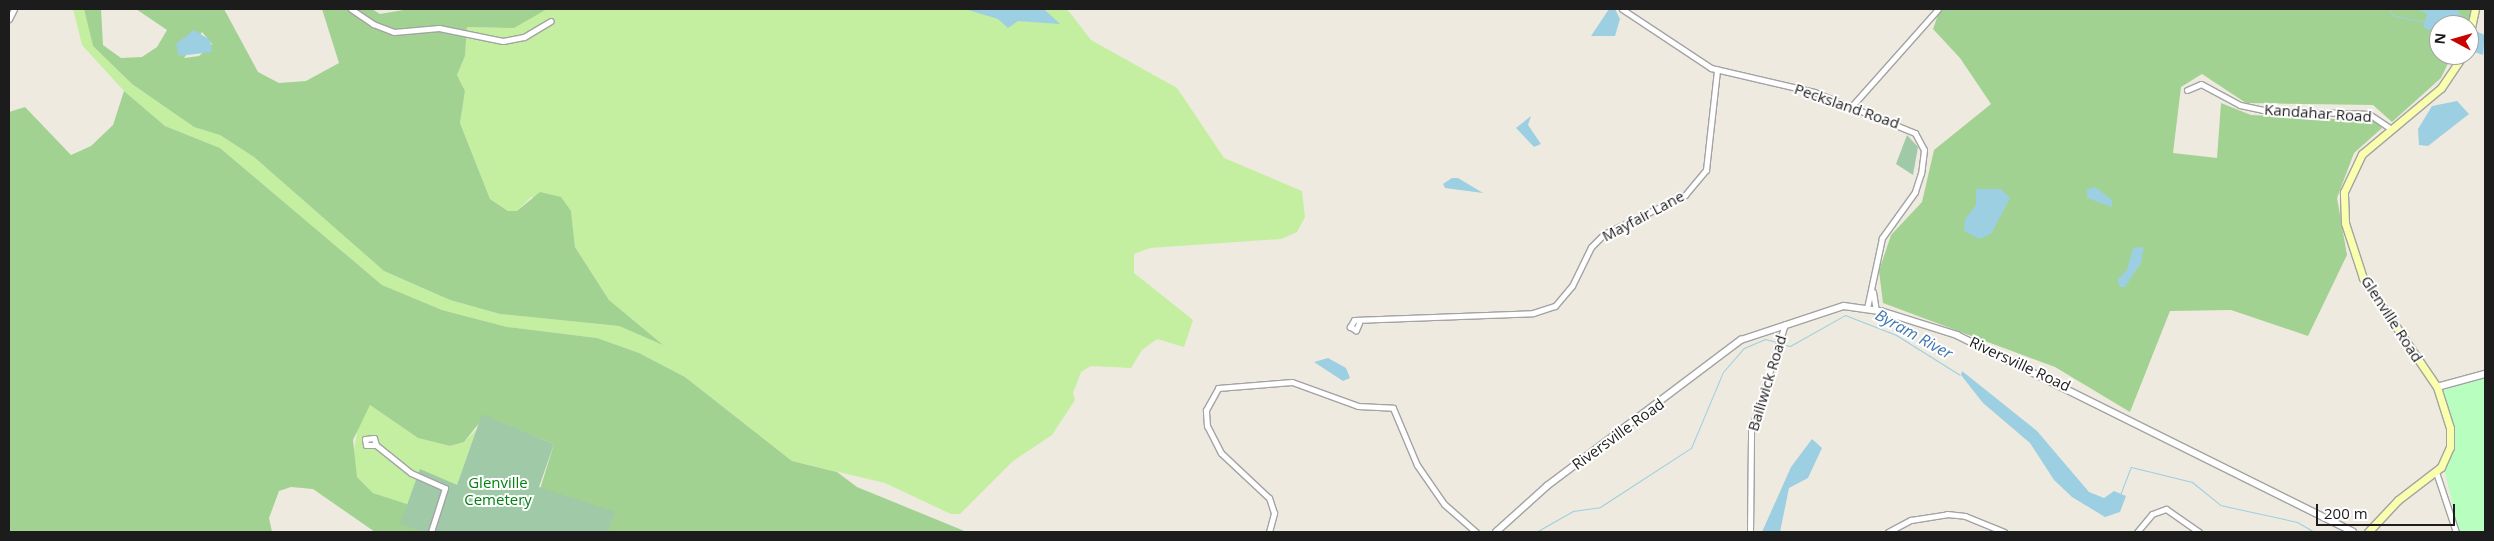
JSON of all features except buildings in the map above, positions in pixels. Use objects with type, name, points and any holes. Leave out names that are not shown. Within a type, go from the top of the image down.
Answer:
[{"type":"main road","name":"Glenville Road","points":[[2368,532],[2398,500],[2436,472],[2445,462],[2451,439],[2437,387],[2363,278],[2343,215],[2344,192],[2352,168],[2391,129],[2441,88],[2456,65]]},
{"type":"street","points":[[9,18],[14,9]]},
{"type":"street","points":[[351,9],[373,24],[394,32],[439,28],[503,41],[524,38],[551,21]]},
{"type":"street","name":"Pecksland Road","points":[[1622,9],[1717,70],[1814,92],[1906,126],[1924,150],[1915,192],[1880,245],[1873,292],[1867,308]]},
{"type":"street","points":[[1852,106],[1938,9]]},
{"type":"street","name":"Mayfair Lane","points":[[1359,323],[1533,313],[1555,306],[1572,286],[1591,247],[1604,234],[1685,195],[1706,170],[1717,70]]},
{"type":"street","name":"Kandahar Road","points":[[2187,90],[2201,84],[2240,105],[2263,110],[2369,114],[2391,129]]},
{"type":"street","name":"Pecksland Road","points":[[1873,292],[1876,310]]},
{"type":"street","name":"Riversville Road","points":[[1496,532],[1547,486],[1726,350],[1785,323],[1828,309],[1867,308],[1927,324],[1997,353],[2304,505],[2349,532]]},
{"type":"street","name":"Bailiwick Road","points":[[1750,532],[1750,439],[1779,352],[1785,323]]},
{"type":"street","points":[[2437,387],[2485,374]]},
{"type":"street","points":[[1269,532],[1274,513],[1269,498],[1212,440],[1206,410],[1212,394],[1229,385],[1292,382],[1358,406],[1393,408],[1422,473],[1444,504],[1476,532]]},
{"type":"street","points":[[376,445],[401,467],[445,488],[431,532]]},
{"type":"street","points":[[2436,472],[2456,532]]},
{"type":"street","points":[[2137,532],[2152,514],[2166,509],[2199,532]]},
{"type":"street","points":[[1888,532],[1911,520],[1947,514],[1965,516],[2004,532]]},
{"type":"green space","points":[[73,9],[84,9],[93,46],[132,84],[194,127],[219,134],[254,157],[384,271],[450,300],[500,314],[619,326],[661,344],[609,300],[575,247],[571,211],[531,197],[517,211],[508,211],[490,199],[460,123],[465,91],[457,75],[465,56],[467,27],[501,28],[547,9],[1067,9],[1091,40],[1177,88],[1224,158],[1302,191],[1305,217],[1297,232],[1281,239],[1150,248],[1134,254],[1134,273],[1193,320],[1184,347],[1157,339],[1142,350],[1131,368],[1091,366],[1081,372],[1073,393],[1075,400],[1052,435],[1013,461],[960,514],[951,514],[885,483],[792,461],[685,377],[639,353],[597,338],[507,327],[442,310],[382,285],[220,148],[165,126],[124,91],[82,45]]},
{"type":"green space","points":[[84,9],[101,9],[103,45],[121,58],[142,57],[157,47],[167,30],[136,9],[224,9],[258,72],[279,83],[306,81],[339,63],[322,9],[372,9],[380,14],[409,9],[547,9],[514,28],[467,27],[465,56],[457,75],[465,91],[460,123],[490,199],[508,211],[517,211],[540,192],[561,197],[571,211],[575,247],[609,300],[663,345],[619,326],[500,314],[450,300],[384,271],[254,157],[220,135],[194,127],[132,84],[93,46]],"holes":[[[202,32],[212,44],[199,56],[184,58]]]},
{"type":"green space","points":[[1940,9],[2472,9],[2470,15],[2429,15],[2429,65],[2447,65],[2441,78],[2392,122],[2373,105],[2246,103],[2202,74],[2181,87],[2173,153],[2217,158],[2221,103],[2251,115],[2375,121],[2382,128],[2354,153],[2337,198],[2347,255],[2308,336],[2231,310],[2170,311],[2130,412],[2055,367],[1883,303],[1879,271],[1891,235],[1922,202],[1934,150],[1991,104],[1960,58],[1933,29]]},
{"type":"green space","points":[[124,91],[165,126],[220,148],[382,285],[442,310],[507,327],[597,338],[639,353],[685,377],[792,461],[837,472],[857,487],[967,532],[605,532],[610,511],[540,489],[554,444],[493,419],[480,422],[464,442],[450,446],[418,438],[370,405],[353,440],[357,477],[373,493],[407,504],[406,514],[428,532],[375,532],[313,489],[291,487],[279,491],[269,518],[272,532],[9,532],[9,112],[25,107],[71,155],[91,146],[113,125]]},
{"type":"green space","points":[[1907,135],[1918,147],[1913,175],[1896,164]]},
{"type":"green space","points":[[2485,376],[2485,532],[2459,532],[2445,472],[2453,442],[2444,390]]},
{"type":"green space","points":[[370,405],[418,438],[450,446],[464,442],[477,429],[457,485],[411,494],[407,504],[373,493],[357,477],[352,463],[358,426]]},
{"type":"green space","name":"Glenville Cemetery","points":[[482,414],[554,444],[539,487],[615,512],[608,532],[425,532],[400,524],[420,469],[457,485]]},
{"type":"water","points":[[965,9],[1044,9],[1060,24],[1018,21],[1008,28],[998,19]]},
{"type":"water","points":[[1609,9],[1615,9],[1620,19],[1615,36],[1591,36]]},
{"type":"water","points":[[2418,9],[2458,9],[2460,15],[2429,15],[2429,30],[2423,27],[2427,14]]},
{"type":"water","points":[[194,30],[210,40],[212,52],[179,56],[176,44]]},
{"type":"water","points":[[2479,33],[2485,35],[2483,55],[2479,54]]},
{"type":"water","points":[[2457,101],[2469,114],[2428,146],[2419,145],[2418,129],[2432,106]]},
{"type":"water","points":[[1531,116],[1528,125],[1541,144],[1534,147],[1516,128]]},
{"type":"water","points":[[1452,178],[1458,178],[1483,193],[1445,188],[1443,184]]},
{"type":"water","points":[[2095,187],[2112,200],[2112,207],[2087,198],[2087,189]]},
{"type":"water","points":[[1976,189],[2001,189],[2010,198],[1991,234],[1979,239],[1964,231],[1965,219],[1976,205]]},
{"type":"water","points":[[2144,247],[2141,263],[2125,287],[2120,287],[2117,280],[2127,270],[2133,248]]},
{"type":"water","points":[[1328,358],[1346,368],[1350,378],[1343,381],[1314,362]]},
{"type":"water","points":[[1962,371],[2037,431],[2089,492],[2104,498],[2114,491],[2126,496],[2120,512],[2105,517],[2072,497],[2054,480],[2030,443],[1983,403],[1961,375]]},
{"type":"water","points":[[1812,439],[1822,448],[1808,478],[1789,488],[1780,532],[1762,532],[1791,467]]},
{"type":"waterway","points":[[2390,9],[2392,15],[2424,22]]},
{"type":"waterway","name":"Byram River","points":[[1781,344],[1790,346],[1845,315],[1896,335],[1960,375]]},
{"type":"waterway","name":"Byram River","points":[[1536,532],[1573,511],[1600,507],[1691,448],[1723,372],[1744,348],[1765,339],[1777,342]]},
{"type":"waterway","name":"Byram River","points":[[2120,495],[2131,467],[2192,482],[2220,505],[2297,522],[2314,532]]}]
